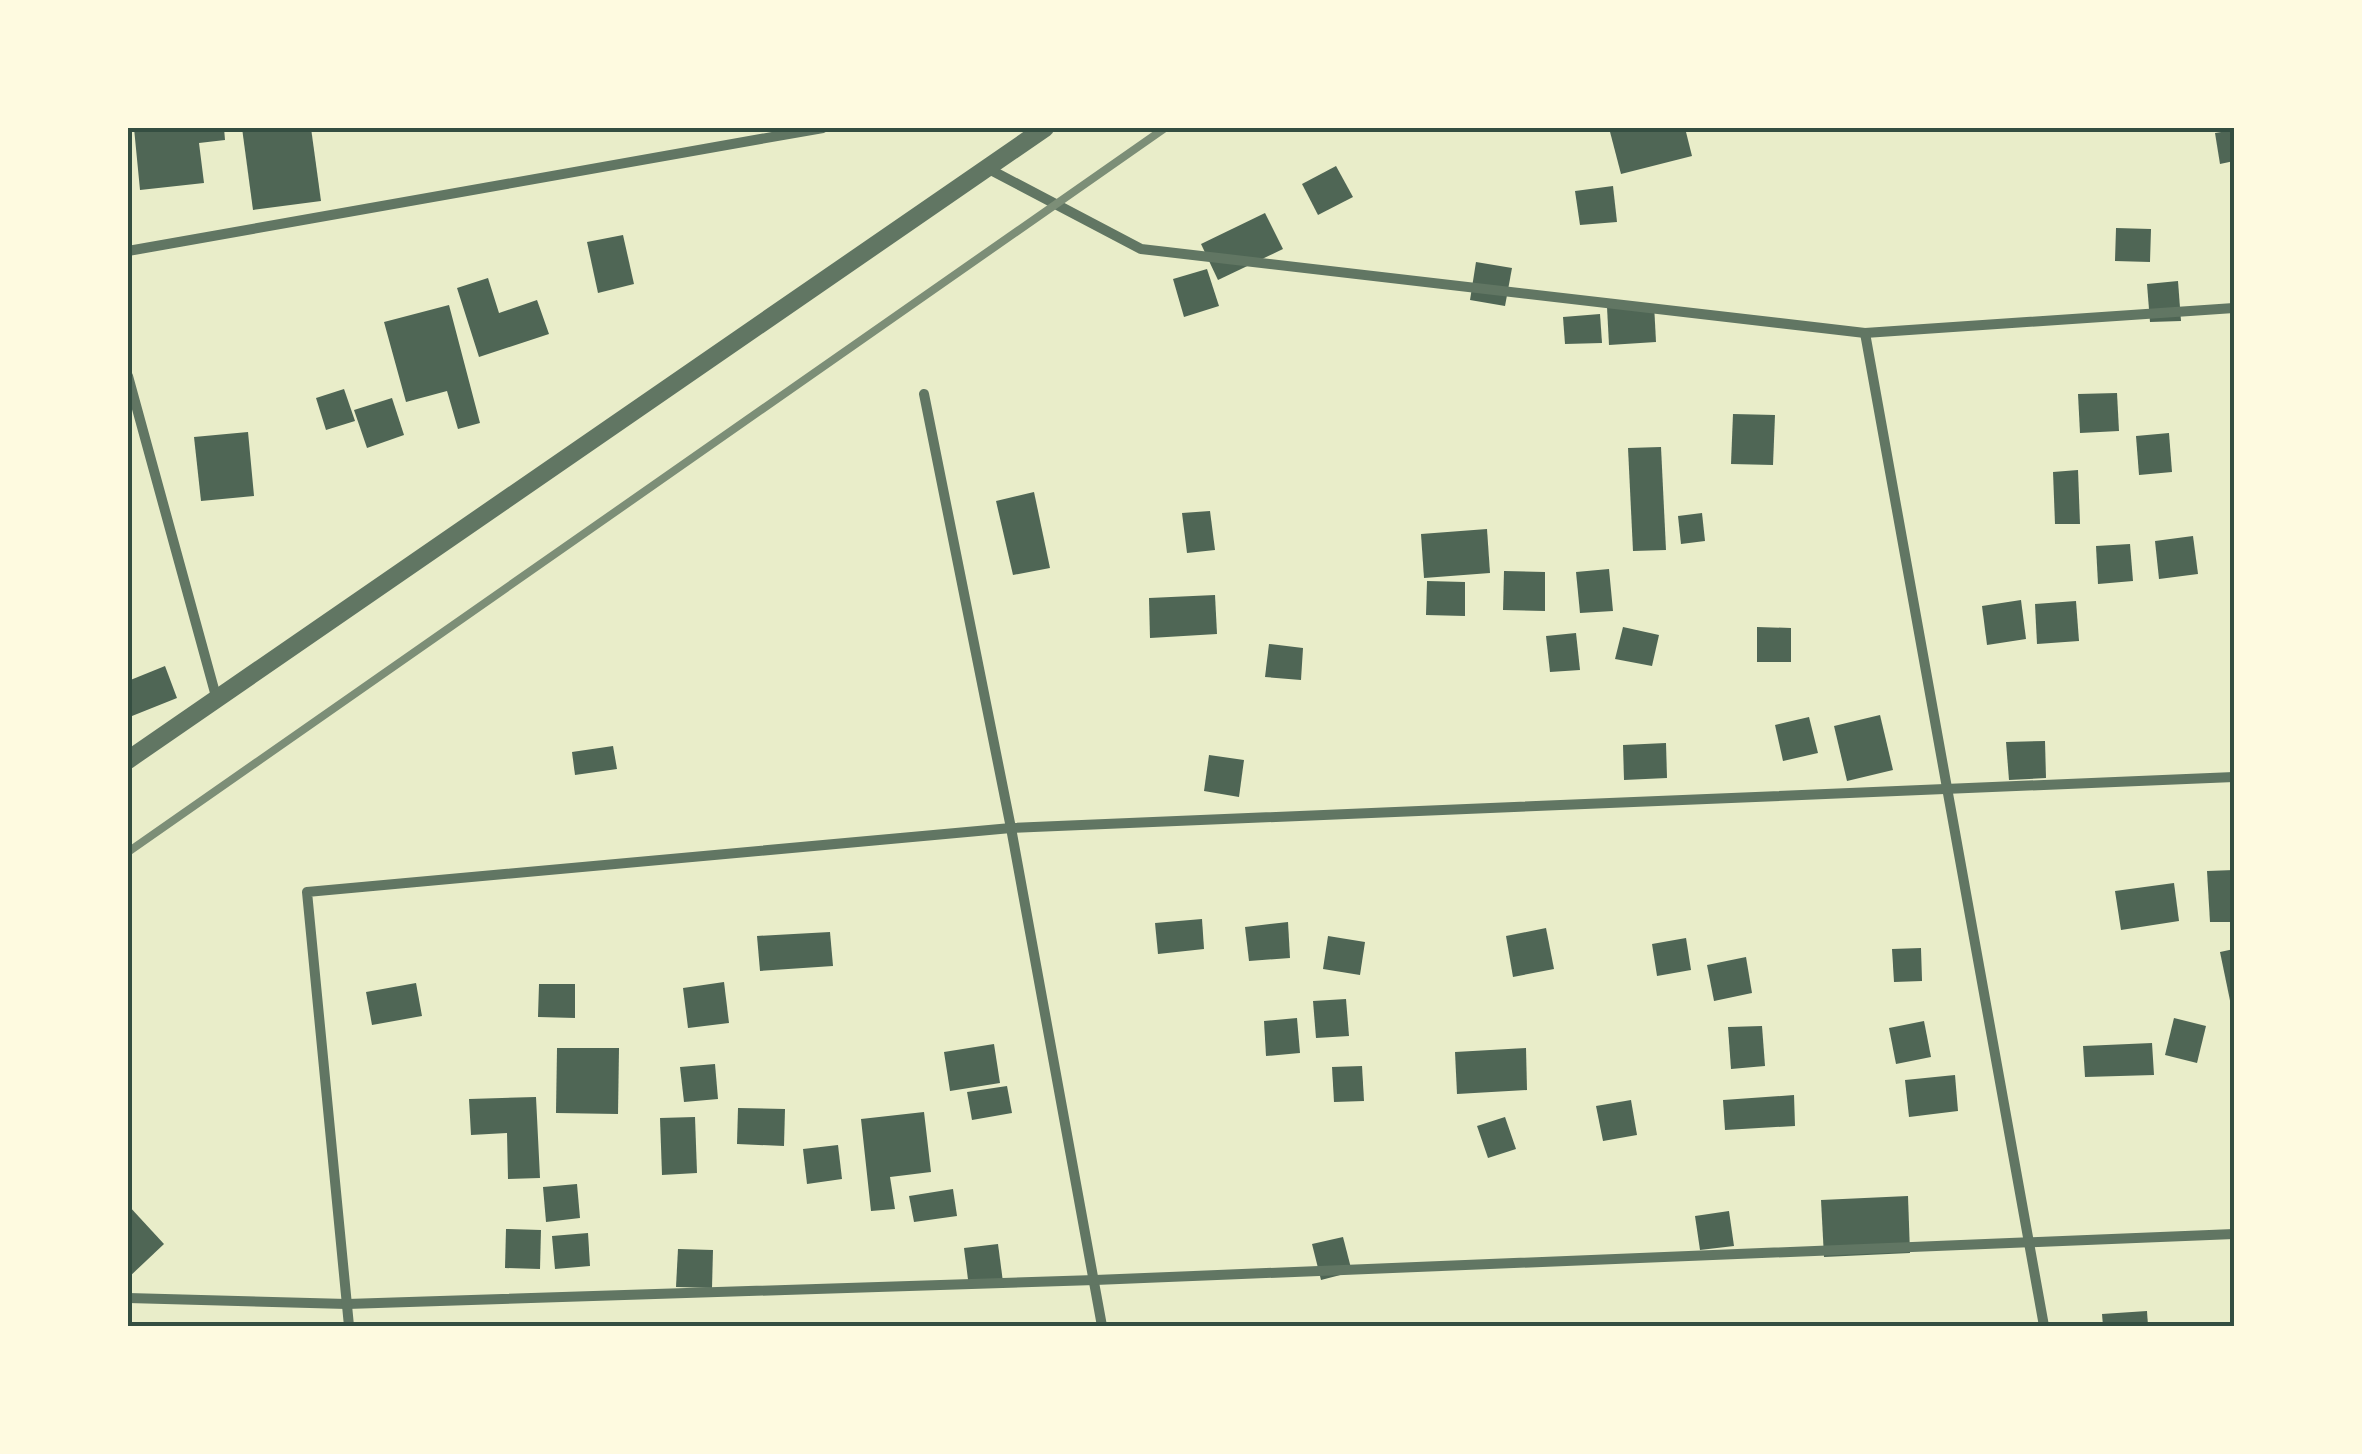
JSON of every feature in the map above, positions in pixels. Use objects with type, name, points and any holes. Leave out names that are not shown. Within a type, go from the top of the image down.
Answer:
[{"type":"street","points":[[128,251],[823,128]]},
{"type":"street","points":[[128,760],[1045,128]]},
{"type":"street","points":[[987,168],[1141,249],[1865,332],[2234,308]]},
{"type":"street","points":[[1865,332],[2044,1326]]},
{"type":"street","points":[[128,376],[217,700]]},
{"type":"street","points":[[924,394],[1011,828],[1102,1326]]},
{"type":"street","points":[[349,1326],[307,892],[1011,828],[2234,777]]},
{"type":"street","points":[[128,1298],[347,1304],[1095,1280],[2234,1234]]},
{"type":"building","points":[[134,128],[224,128],[225,140],[199,143],[204,183],[140,190]]},
{"type":"building","points":[[242,128],[311,128],[321,201],[253,210]]},
{"type":"building","points":[[1609,128],[1685,128],[1692,156],[1621,174]]},
{"type":"building","points":[[2234,130],[2234,161],[2220,164],[2215,133]]},
{"type":"building","points":[[1336,166],[1353,197],[1318,215],[1302,184]]},
{"type":"building","points":[[1613,186],[1617,222],[1580,225],[1575,191]]},
{"type":"building","points":[[1265,213],[1283,249],[1218,280],[1201,244]]},
{"type":"building","points":[[2116,228],[2151,229],[2150,262],[2115,261]]},
{"type":"building","points":[[623,235],[634,284],[598,293],[587,242]]},
{"type":"building","points":[[1476,262],[1512,268],[1505,306],[1470,300]]},
{"type":"building","points":[[1207,269],[1219,306],[1184,317],[1173,279]]},
{"type":"building","points":[[488,278],[499,313],[537,300],[549,334],[479,357],[457,288]]},
{"type":"building","points":[[2178,281],[2181,321],[2150,322],[2147,284]]},
{"type":"building","points":[[1654,304],[1656,342],[1609,345],[1607,307]]},
{"type":"building","points":[[449,305],[480,423],[458,429],[447,391],[406,402],[384,322]]},
{"type":"building","points":[[1600,314],[1602,343],[1565,344],[1563,317]]},
{"type":"building","points":[[344,389],[355,421],[326,430],[316,398]]},
{"type":"building","points":[[2117,393],[2119,431],[2080,433],[2078,394]]},
{"type":"building","points":[[392,398],[404,435],[367,448],[354,410]]},
{"type":"building","points":[[1733,414],[1775,415],[1773,465],[1731,464]]},
{"type":"building","points":[[248,432],[254,496],[201,501],[194,437]]},
{"type":"building","points":[[2169,433],[2172,472],[2139,475],[2136,436]]},
{"type":"building","points":[[1661,447],[1666,550],[1633,551],[1628,448]]},
{"type":"building","points":[[2078,470],[2080,524],[2055,524],[2053,472]]},
{"type":"building","points":[[1034,492],[1050,568],[1013,575],[996,501]]},
{"type":"building","points":[[1210,511],[1215,550],[1187,553],[1182,513]]},
{"type":"building","points":[[1702,513],[1705,541],[1681,544],[1678,516]]},
{"type":"building","points":[[1487,529],[1490,573],[1424,578],[1421,534]]},
{"type":"building","points":[[2193,536],[2198,574],[2159,579],[2155,541]]},
{"type":"building","points":[[2130,544],[2133,581],[2098,584],[2096,546]]},
{"type":"building","points":[[1609,569],[1613,611],[1580,613],[1576,572]]},
{"type":"building","points":[[1504,571],[1545,572],[1545,611],[1503,610]]},
{"type":"building","points":[[1427,581],[1465,582],[1465,616],[1426,615]]},
{"type":"building","points":[[1215,595],[1217,634],[1150,638],[1149,598]]},
{"type":"building","points":[[2021,600],[2026,639],[1987,645],[1982,606]]},
{"type":"building","points":[[2076,601],[2079,641],[2037,644],[2035,604]]},
{"type":"building","points":[[1623,627],[1659,635],[1652,666],[1615,659]]},
{"type":"building","points":[[1757,627],[1791,628],[1791,662],[1757,662]]},
{"type":"building","points":[[1576,633],[1580,670],[1550,672],[1546,636]]},
{"type":"building","points":[[1269,644],[1303,648],[1301,680],[1265,677]]},
{"type":"building","points":[[165,666],[177,698],[132,716],[128,681]]},
{"type":"building","points":[[1880,715],[1893,770],[1847,781],[1834,726]]},
{"type":"building","points":[[1809,717],[1818,753],[1783,761],[1775,725]]},
{"type":"building","points":[[2045,741],[2046,778],[2009,780],[2006,742]]},
{"type":"building","points":[[1666,743],[1667,778],[1624,780],[1623,745]]},
{"type":"building","points":[[613,746],[617,769],[575,775],[572,752]]},
{"type":"building","points":[[1209,755],[1244,760],[1239,797],[1204,791]]},
{"type":"building","points":[[2234,870],[2234,922],[2210,922],[2207,871]]},
{"type":"building","points":[[2174,883],[2179,921],[2121,930],[2115,891]]},
{"type":"building","points":[[1202,919],[1204,949],[1158,954],[1155,923]]},
{"type":"building","points":[[1288,922],[1290,958],[1249,961],[1245,927]]},
{"type":"building","points":[[1546,928],[1554,969],[1513,977],[1506,936]]},
{"type":"building","points":[[830,932],[833,966],[760,971],[757,936]]},
{"type":"building","points":[[1328,936],[1365,942],[1360,975],[1323,969]]},
{"type":"building","points":[[1686,938],[1691,970],[1657,976],[1652,944]]},
{"type":"building","points":[[1921,948],[1922,981],[1894,982],[1892,949]]},
{"type":"building","points":[[2234,949],[2234,1015],[2233,1015],[2220,952]]},
{"type":"building","points":[[1746,957],[1752,993],[1714,1001],[1707,965]]},
{"type":"building","points":[[724,982],[729,1023],[688,1028],[683,988]]},
{"type":"building","points":[[416,983],[422,1016],[372,1025],[366,992]]},
{"type":"building","points":[[539,984],[575,984],[575,1018],[538,1017]]},
{"type":"building","points":[[1346,999],[1349,1036],[1316,1038],[1313,1001]]},
{"type":"building","points":[[1297,1018],[1300,1053],[1266,1056],[1264,1021]]},
{"type":"building","points":[[2174,1018],[2206,1026],[2197,1063],[2165,1055]]},
{"type":"building","points":[[1924,1021],[1931,1057],[1896,1064],[1889,1028]]},
{"type":"building","points":[[1762,1026],[1765,1066],[1731,1069],[1728,1027]]},
{"type":"building","points":[[2152,1043],[2154,1075],[2085,1077],[2083,1046]]},
{"type":"building","points":[[994,1044],[1000,1083],[950,1091],[944,1052]]},
{"type":"building","points":[[557,1048],[619,1048],[618,1114],[556,1113]]},
{"type":"building","points":[[1526,1048],[1527,1090],[1457,1094],[1455,1052]]},
{"type":"building","points":[[715,1064],[718,1099],[684,1102],[680,1067]]},
{"type":"building","points":[[1362,1066],[1364,1101],[1334,1102],[1332,1067]]},
{"type":"building","points":[[1955,1075],[1958,1111],[1909,1117],[1905,1080]]},
{"type":"building","points":[[1007,1086],[1012,1113],[972,1120],[967,1092]]},
{"type":"building","points":[[1794,1095],[1795,1126],[1725,1130],[1723,1100]]},
{"type":"building","points":[[536,1097],[540,1178],[508,1179],[507,1133],[471,1135],[469,1099]]},
{"type":"building","points":[[1631,1100],[1637,1135],[1603,1141],[1596,1106]]},
{"type":"building","points":[[738,1108],[785,1109],[784,1146],[737,1144]]},
{"type":"building","points":[[924,1112],[931,1172],[890,1177],[895,1209],[871,1211],[861,1119]]},
{"type":"building","points":[[695,1117],[697,1173],[662,1175],[660,1118]]},
{"type":"building","points":[[1505,1117],[1516,1149],[1488,1158],[1477,1126]]},
{"type":"building","points":[[838,1145],[842,1179],[807,1184],[803,1149]]},
{"type":"building","points":[[577,1184],[580,1218],[546,1222],[543,1187]]},
{"type":"building","points":[[953,1189],[957,1216],[914,1222],[909,1196]]},
{"type":"building","points":[[1908,1196],[1910,1253],[1824,1257],[1821,1200]]},
{"type":"building","points":[[128,1205],[164,1244],[128,1278]]},
{"type":"building","points":[[1729,1211],[1734,1246],[1700,1250],[1695,1216]]},
{"type":"building","points":[[506,1229],[541,1230],[540,1269],[505,1268]]},
{"type":"building","points":[[588,1233],[590,1266],[555,1269],[552,1236]]},
{"type":"building","points":[[1343,1237],[1352,1272],[1321,1280],[1312,1244]]},
{"type":"building","points":[[998,1244],[1003,1282],[969,1287],[964,1248]]},
{"type":"building","points":[[678,1249],[713,1250],[712,1288],[676,1287]]},
{"type":"building","points":[[2147,1311],[2148,1326],[2103,1326],[2102,1314]]},
{"type":"railway","points":[[128,852],[1165,128]]}]
